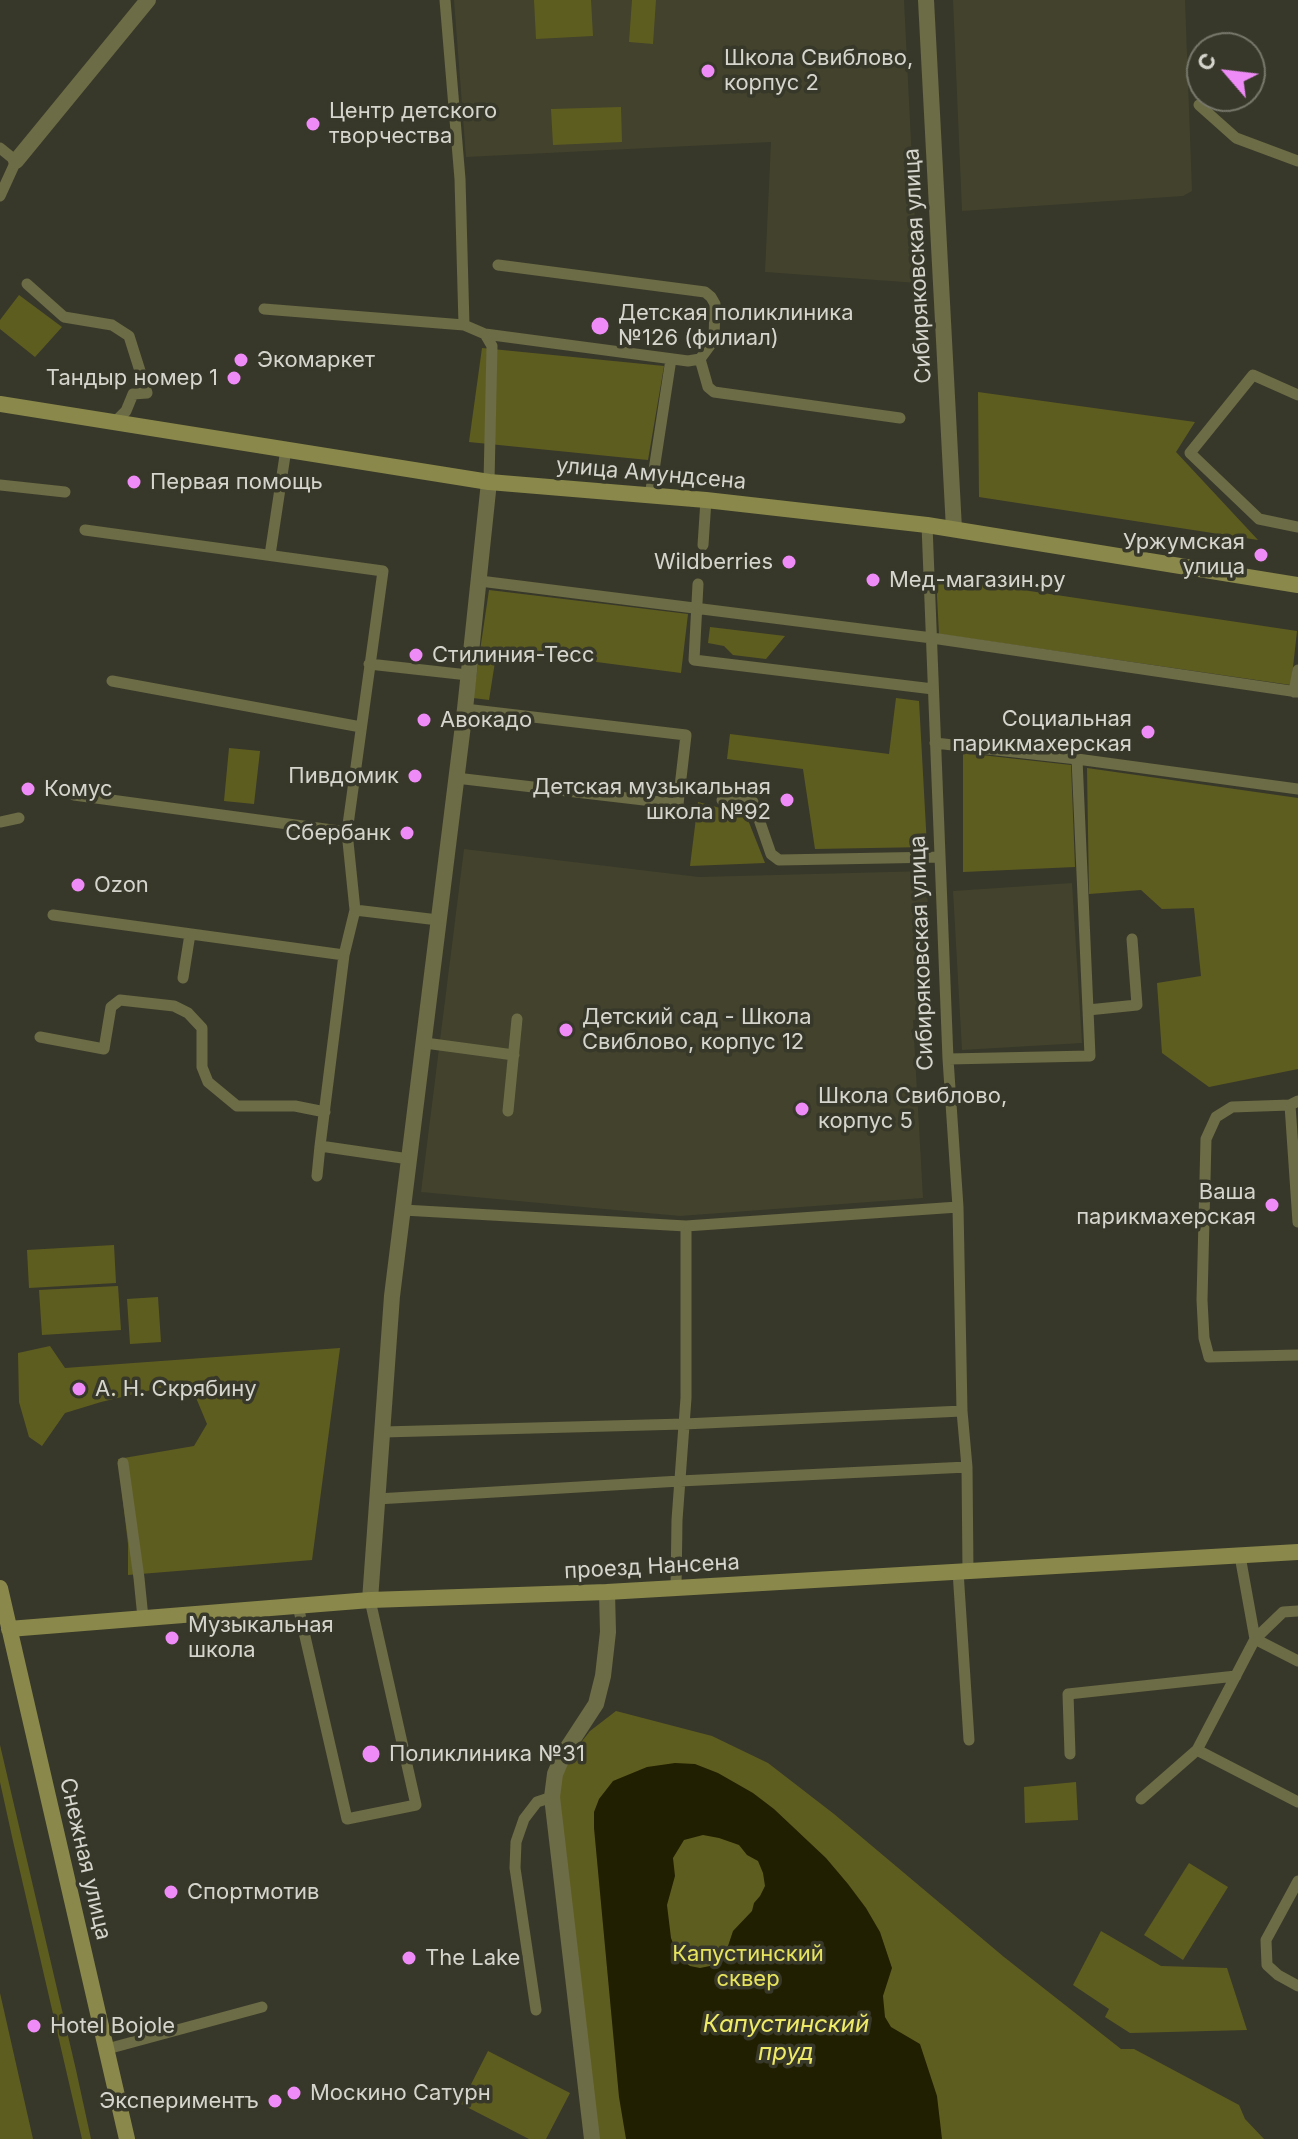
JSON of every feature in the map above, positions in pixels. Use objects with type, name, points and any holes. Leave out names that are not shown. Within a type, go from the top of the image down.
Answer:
[{"type":"street","points":[[16,161],[148,0]]},
{"type":"street","name":"Сибиряковская улица","points":[[926,0],[954,529]]},
{"type":"street","name":"улица Амундсена","points":[[0,404],[489,482],[706,500],[927,525],[1298,585]]},
{"type":"street","points":[[370,1600],[392,1296],[465,709],[489,482]]},
{"type":"street","name":"проезд Нансена","points":[[9,1629],[370,1600],[607,1592],[1298,1552]]},
{"type":"street","name":"Снежная улица","points":[[0,1588],[127,2139]]},
{"type":"street","points":[[592,2139],[552,1797],[555,1774],[564,1753],[596,1704],[608,1632],[607,1592]]},
{"type":"lane","points":[[445,0],[460,179],[464,325]]},
{"type":"lane","points":[[1207,112],[1236,138],[1298,161]]},
{"type":"lane","points":[[0,148],[16,161],[0,196]]},
{"type":"lane","points":[[264,309],[464,325],[485,334],[688,361],[700,359],[714,340],[715,304],[705,292],[498,265]]},
{"type":"lane","points":[[27,284],[64,317],[112,325],[129,336],[147,393],[133,394],[126,411],[115,422]]},
{"type":"lane","points":[[485,334],[492,346],[489,482]]},
{"type":"lane","points":[[650,496],[671,359]]},
{"type":"lane","points":[[700,359],[708,387],[714,392],[900,418]]},
{"type":"lane","points":[[1298,395],[1253,375],[1190,453],[1259,519],[1298,527]]},
{"type":"lane","points":[[270,555],[286,449]]},
{"type":"lane","points":[[0,485],[65,492]]},
{"type":"lane","points":[[703,545],[706,500]]},
{"type":"lane","name":"Сибиряковская улица","points":[[927,525],[948,1059],[958,1207],[962,1411],[967,1467],[963,1571],[969,1740]]},
{"type":"lane","points":[[85,530],[383,571],[347,832],[355,910],[344,955],[317,1176]]},
{"type":"lane","points":[[480,581],[932,638],[1296,692],[1298,670]]},
{"type":"lane","points":[[698,584],[694,660],[933,689]]},
{"type":"lane","points":[[369,664],[468,675]]},
{"type":"lane","points":[[112,681],[361,727]]},
{"type":"lane","points":[[456,778],[678,804],[686,735],[465,709]]},
{"type":"lane","points":[[935,743],[1298,789]]},
{"type":"lane","points":[[948,1059],[1090,1056],[1077,759]]},
{"type":"lane","points":[[74,795],[347,832]]},
{"type":"lane","points":[[722,800],[753,802],[771,854],[779,860],[940,857]]},
{"type":"lane","points":[[0,822],[19,818]]},
{"type":"lane","points":[[355,910],[438,920]]},
{"type":"lane","points":[[53,915],[344,955]]},
{"type":"lane","points":[[183,978],[190,934]]},
{"type":"lane","points":[[1088,1010],[1137,1005],[1132,939]]},
{"type":"lane","points":[[40,1037],[104,1049],[111,1007],[120,1000],[174,1006],[188,1013],[202,1028],[202,1067],[208,1082],[237,1106],[295,1106],[325,1112]]},
{"type":"lane","points":[[508,1111],[517,1019]]},
{"type":"lane","points":[[425,1043],[514,1055]]},
{"type":"lane","points":[[1298,1222],[1294,1103],[1232,1107],[1216,1117],[1206,1139],[1202,1300],[1204,1338],[1209,1357],[1298,1355]]},
{"type":"lane","points":[[320,1146],[409,1159]]},
{"type":"lane","points":[[403,1210],[686,1226],[958,1207]]},
{"type":"lane","points":[[676,1588],[686,1398],[686,1226]]},
{"type":"lane","points":[[383,1432],[684,1424],[962,1411]]},
{"type":"lane","points":[[123,1463],[143,1618]]},
{"type":"lane","points":[[377,1499],[967,1467]]},
{"type":"lane","points":[[1240,1556],[1255,1639]]},
{"type":"lane","points":[[298,1606],[347,1819],[416,1805],[370,1600]]},
{"type":"lane","points":[[1141,1799],[1197,1750],[1255,1639],[1283,1612],[1298,1611]]},
{"type":"lane","points":[[1255,1639],[1298,1661]]},
{"type":"lane","points":[[1070,1754],[1068,1694],[1236,1676]]},
{"type":"lane","points":[[1197,1750],[1298,1802]]},
{"type":"lane","points":[[536,2010],[515,1868],[516,1842],[524,1819],[537,1802],[552,1797]]},
{"type":"lane","points":[[1298,1881],[1266,1940],[1267,1965],[1298,1986]]},
{"type":"lane","points":[[107,2049],[262,2007]]},
{"type":"shaded area","name":"Школа Свиблово, корпус 2","points":[[454,0],[904,0],[918,283],[765,272],[771,142],[466,157]]},
{"type":"shaded area","points":[[953,0],[1185,0],[1186,112],[1189,112],[1192,191],[1183,196],[962,211]]},
{"type":"shaded area","points":[[464,849],[699,877],[927,871],[930,1018],[913,1020],[923,1198],[680,1216],[421,1192]]},
{"type":"shaded area","points":[[1072,883],[1082,1043],[962,1050],[953,891]]},
{"type":"green space","points":[[534,0],[591,0],[593,36],[536,39]]},
{"type":"green space","points":[[632,0],[656,0],[653,44],[629,42]]},
{"type":"green space","points":[[621,107],[622,142],[553,145],[551,109]]},
{"type":"green space","points":[[19,295],[62,327],[35,357],[0,329],[0,320]]},
{"type":"green space","points":[[482,348],[664,366],[648,460],[469,442]]},
{"type":"green space","points":[[978,392],[1195,422],[1176,452],[1258,540],[979,497]]},
{"type":"green space","points":[[936,577],[1297,631],[1291,685],[939,634]]},
{"type":"green space","points":[[489,590],[688,614],[681,673],[497,649],[489,700],[473,698]]},
{"type":"green space","points":[[710,627],[785,636],[766,659],[733,655],[724,646],[708,643]]},
{"type":"green space","points":[[896,698],[919,701],[927,847],[815,849],[803,769],[727,759],[730,734],[889,754]]},
{"type":"green space","points":[[229,748],[260,751],[254,804],[224,801]]},
{"type":"green space","points":[[963,753],[1071,765],[1075,867],[963,872]]},
{"type":"green space","points":[[1087,768],[1298,798],[1298,1069],[1209,1087],[1162,1053],[1157,983],[1201,976],[1194,908],[1162,909],[1141,890],[1089,894]]},
{"type":"green space","points":[[698,802],[746,815],[765,863],[690,866]]},
{"type":"green space","points":[[114,1245],[116,1283],[29,1288],[27,1250]]},
{"type":"green space","points":[[118,1286],[121,1330],[42,1335],[39,1290]]},
{"type":"green space","points":[[158,1297],[161,1342],[130,1344],[127,1299]]},
{"type":"green space","points":[[50,1346],[65,1368],[340,1348],[312,1560],[128,1575],[128,1544],[118,1459],[194,1446],[207,1424],[189,1381],[65,1413],[42,1446],[29,1437],[19,1402],[18,1353]]},
{"type":"green space","name":"Капустинский сквер","points":[[616,1711],[712,1736],[768,1763],[1121,2049],[1134,2049],[1239,2105],[1245,2119],[1264,2139],[597,2139],[558,1797],[563,1770],[572,1754],[590,1731]]},
{"type":"green space","points":[[0,1745],[91,2139],[82,2139],[13,1841],[0,1782]]},
{"type":"green space","points":[[1076,1782],[1078,1820],[1025,1823],[1024,1787]]},
{"type":"green space","points":[[1189,1863],[1228,1887],[1183,1960],[1144,1935]]},
{"type":"green space","points":[[1101,1931],[1161,1966],[1227,1968],[1247,2030],[1130,2033],[1105,2017],[1109,2009],[1073,1985]]},
{"type":"green space","points":[[0,1993],[33,2139],[0,2139]]},
{"type":"green space","points":[[488,2051],[570,2093],[546,2139],[529,2139],[461,2104]]},
{"type":"water","name":"Капустинский пруд","points":[[695,1764],[753,1793],[826,1858],[848,1884],[880,1932],[892,1968],[883,1996],[885,2017],[891,2027],[920,2044],[937,2096],[942,2139],[626,2139],[619,2097],[594,1812],[599,1799],[613,1781],[647,1767]],"holes":[[[703,1835],[739,1845],[747,1855],[758,1861],[765,1886],[752,1911],[733,1931],[724,1958],[715,1965],[700,1968],[690,1966],[679,1958],[671,1938],[667,1905],[675,1876],[673,1858],[684,1840]]]},
{"type":"place","name":"Школа Свиблово, корпус 2","points":[[708,71]]},
{"type":"place","name":"Центр детского творчества","points":[[313,124]]},
{"type":"place","name":"Детская поликлиника №126 (филиал)","points":[[600,326]]},
{"type":"place","name":"Экомаркет","points":[[241,360]]},
{"type":"place","name":"Тандыр номер 1","points":[[234,378]]},
{"type":"place","name":"Первая помощь","points":[[134,482]]},
{"type":"place","name":"Уржумская улица","points":[[1261,555]]},
{"type":"place","name":"Wildberries","points":[[789,562]]},
{"type":"place","name":"Мед-магазин.ру","points":[[873,580]]},
{"type":"place","name":"Стилиния-Тесс","points":[[416,655]]},
{"type":"place","name":"Авокадо","points":[[424,720]]},
{"type":"place","name":"Социальная парикмахерская","points":[[1148,732]]},
{"type":"place","name":"Пивдомик","points":[[415,776]]},
{"type":"place","name":"Комус","points":[[28,789]]},
{"type":"place","name":"Детская музыкальная школа №92","points":[[787,800]]},
{"type":"place","name":"Сбербанк","points":[[407,833]]},
{"type":"place","name":"Ozon","points":[[78,885]]},
{"type":"place","name":"Детский сад - Школа Свиблово, корпус 12","points":[[566,1030]]},
{"type":"place","name":"Школа Свиблово, корпус 5","points":[[802,1109]]},
{"type":"place","name":"Ваша парикмахерская","points":[[1272,1205]]},
{"type":"place","name":"А. Н. Скрябину","points":[[79,1389]]},
{"type":"place","name":"Музыкальная школа","points":[[172,1638]]},
{"type":"place","name":"Поликлиника №31","points":[[371,1754]]},
{"type":"place","name":"Спортмотив","points":[[171,1892]]},
{"type":"place","name":"The Lake","points":[[409,1958]]},
{"type":"place","name":"Hotel Bojole","points":[[34,2026]]},
{"type":"place","name":"Москино Сатурн","points":[[294,2093]]},
{"type":"place","name":"Экспериментъ","points":[[275,2101]]}]
